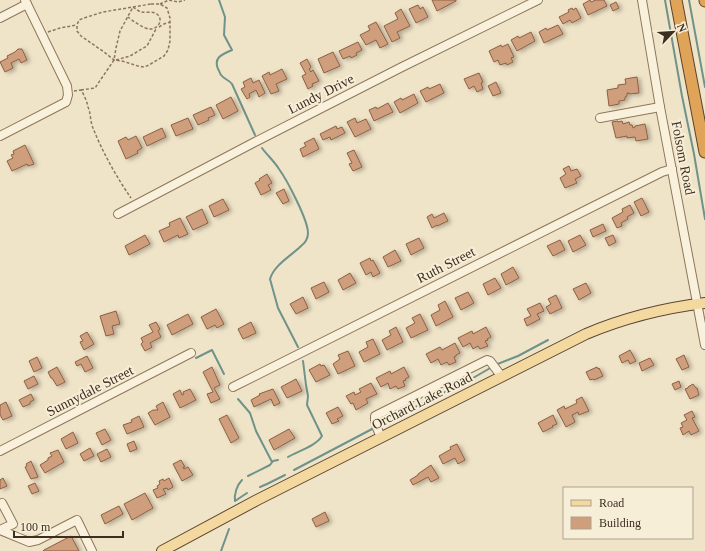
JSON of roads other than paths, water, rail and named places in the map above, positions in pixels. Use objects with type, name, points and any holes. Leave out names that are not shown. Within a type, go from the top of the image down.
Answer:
[{"type":"highway","points":[[676,0],[705,152]]},
{"type":"main road","name":"Orchard Lake Road","points":[[162,551],[257,500],[586,334],[602,327],[657,310],[701,304]]},
{"type":"street","name":"Lundy Drive","points":[[118,214],[402,67],[538,0]]},
{"type":"street","name":"Folsom Road","points":[[642,0],[672,169],[701,304],[705,345]]},
{"type":"street","points":[[0,18],[26,2],[68,94],[66,102],[0,136]]},
{"type":"street","points":[[600,118],[660,107]]},
{"type":"street","name":"Ruth Street","points":[[233,387],[662,172],[672,169]]},
{"type":"street","name":"Sunnydale Street","points":[[0,451],[190,353]]},
{"type":"street","points":[[381,438],[376,426],[375,416],[487,360],[490,361],[502,377]]},
{"type":"street","points":[[0,504],[2,503],[13,524],[0,530]]},
{"type":"street","points":[[0,530],[29,542],[38,540],[77,520],[92,551]]},
{"type":"waterway","points":[[219,0],[225,17],[224,35],[232,50],[220,56],[217,62],[218,69],[221,75],[232,84],[255,135]]},
{"type":"waterway","points":[[665,0],[705,219]]},
{"type":"waterway","points":[[689,0],[705,87]]},
{"type":"waterway","points":[[262,148],[277,166],[287,182],[301,210],[307,227],[308,235],[305,242],[275,269],[270,279],[278,308],[298,347]]},
{"type":"waterway","points":[[495,365],[518,356],[548,340]]},
{"type":"waterway","points":[[196,358],[212,350],[224,374]]},
{"type":"waterway","points":[[288,457],[316,443],[322,436],[307,405],[308,396],[303,361]]},
{"type":"waterway","points":[[378,426],[492,367]]},
{"type":"waterway","points":[[238,399],[250,413],[256,431],[272,462]]},
{"type":"waterway","points":[[294,470],[374,428]]},
{"type":"waterway","points":[[248,476],[270,465],[273,461],[278,460]]},
{"type":"waterway","points":[[260,487],[285,475]]},
{"type":"waterway","points":[[242,480],[236,490],[235,501],[247,493]]},
{"type":"waterway","points":[[221,551],[229,529]]}]
